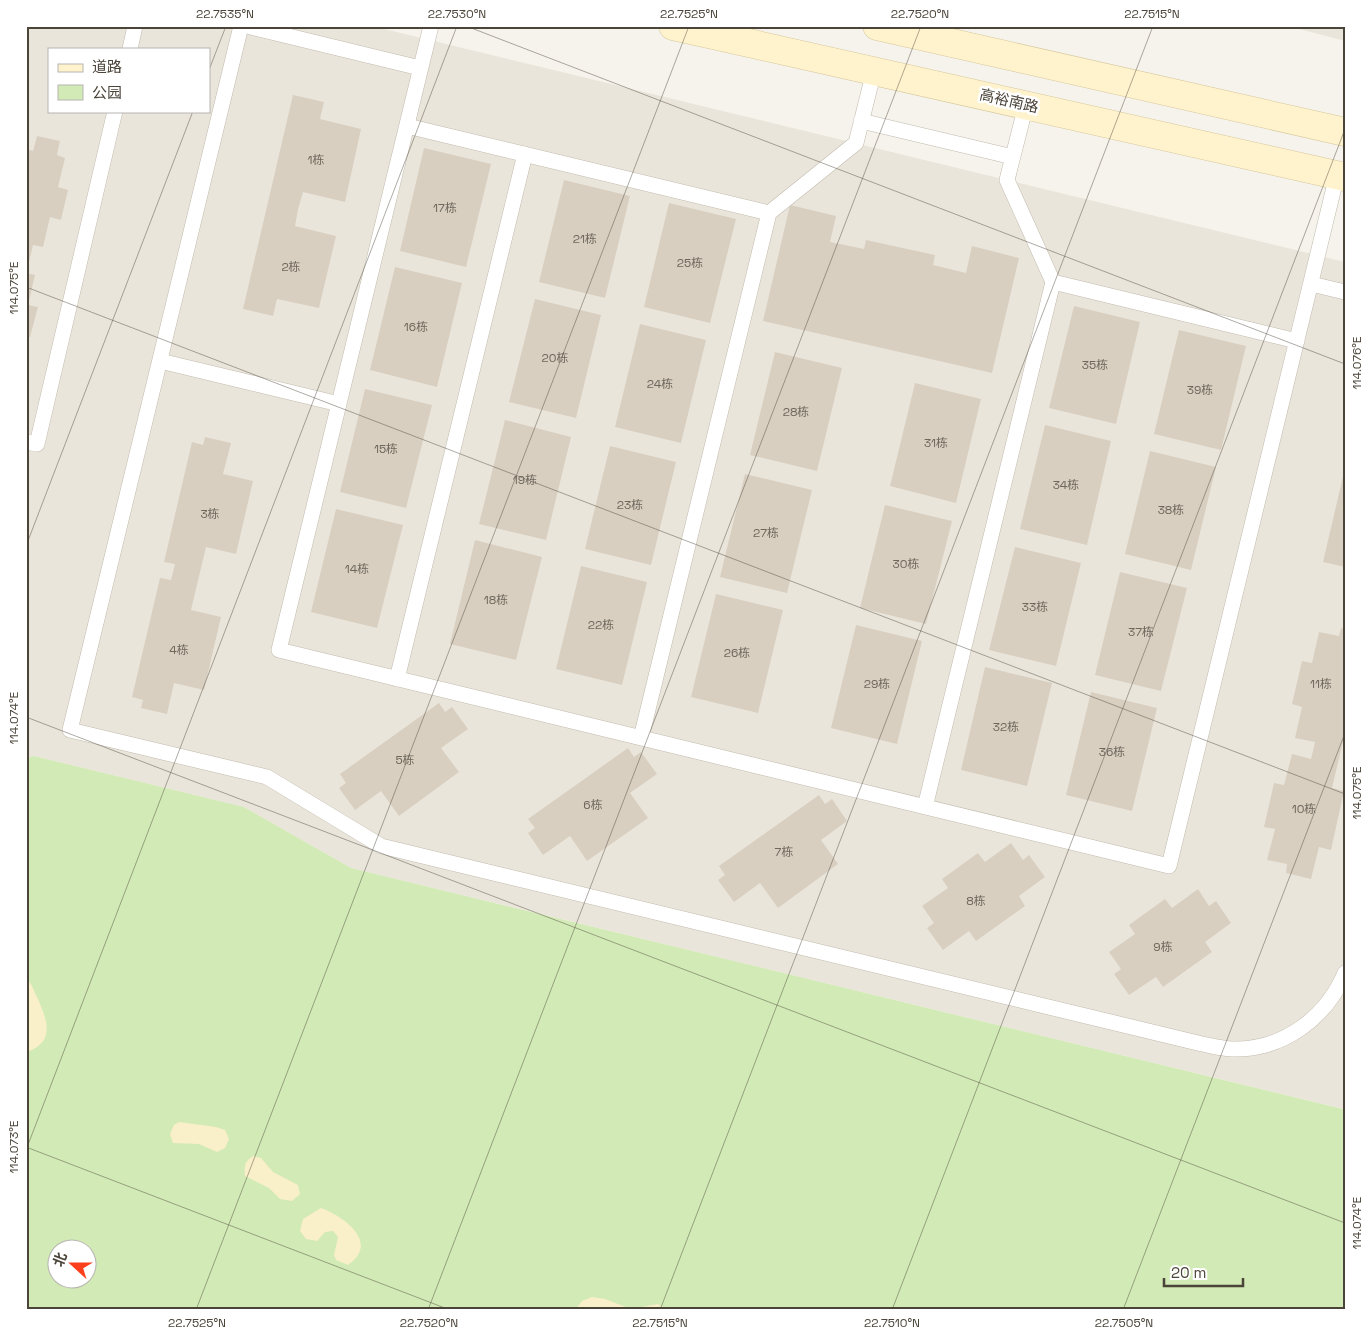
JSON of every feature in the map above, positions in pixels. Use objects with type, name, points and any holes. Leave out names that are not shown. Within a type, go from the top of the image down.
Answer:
[{"type":"street","name":"高裕南路","points":[[673,26],[1341,176]]},
{"type":"street","points":[[877,26],[1345,132]]},
{"type":"lane","points":[[130,48],[135,26]]},
{"type":"lane","points":[[241,26],[70,730],[266,777],[381,846],[1202,1044],[1233,1049],[1264,1046],[1293,1034],[1318,1016],[1337,991],[1345,973]]},
{"type":"lane","points":[[247,26],[420,68]]},
{"type":"lane","points":[[431,26],[279,650],[1168,866],[1310,284],[1341,176]]},
{"type":"lane","points":[[641,738],[769,213],[856,143],[874,71]]},
{"type":"lane","points":[[925,807],[1052,282],[1007,180],[1026,105]]},
{"type":"lane","points":[[26,442],[37,444],[115,112]]},
{"type":"lane","points":[[862,121],[1013,157]]},
{"type":"lane","points":[[407,126],[769,213]]},
{"type":"lane","points":[[397,679],[525,154]]},
{"type":"lane","points":[[1052,282],[1297,341]]},
{"type":"lane","points":[[1310,284],[1345,292]]},
{"type":"lane","points":[[160,361],[339,404]]},
{"type":"shaded area","points":[[26,26],[372,26],[1345,262],[1344,1109],[351,868],[244,807],[34,756],[26,758]]},
{"type":"shaded area","points":[[1288,26],[1345,26],[1345,41]]},
{"type":"green space","points":[[34,756],[244,807],[351,868],[1343,1109],[1345,1104],[1345,1310],[26,1310],[26,758]]},
{"type":"sand","points":[[26,978],[41,1007],[47,1030],[42,1042],[36,1048],[27,1052]]},
{"type":"sand","points":[[179,1122],[225,1130],[229,1139],[225,1148],[217,1152],[199,1144],[173,1143],[170,1134],[174,1125]]},
{"type":"sand","points":[[253,1156],[261,1158],[273,1172],[298,1185],[300,1194],[292,1201],[280,1199],[269,1188],[245,1176],[246,1164]]},
{"type":"sand","points":[[321,1208],[349,1224],[360,1240],[361,1248],[357,1257],[348,1265],[336,1260],[334,1255],[338,1237],[333,1231],[325,1232],[317,1241],[306,1239],[300,1231],[303,1219]]},
{"type":"sand","points":[[592,1297],[605,1299],[631,1309],[658,1304],[665,1310],[575,1310],[582,1301]]},
{"type":"building","points":[[293,95],[324,102],[320,119],[361,129],[345,202],[303,192],[298,209],[295,226],[336,236],[319,308],[277,299],[273,316],[243,309]]},
{"type":"building","points":[[37,136],[60,141],[57,155],[65,158],[58,187],[68,190],[61,220],[50,217],[43,247],[33,245],[27,271],[26,149],[33,151]]},
{"type":"building","points":[[424,148],[491,164],[466,267],[400,251]]},
{"type":"building","points":[[564,180],[630,196],[605,298],[539,282]]},
{"type":"building","points":[[669,203],[736,219],[710,323],[644,307]]},
{"type":"building","points":[[790,205],[836,216],[830,242],[864,249],[866,240],[935,255],[933,265],[966,273],[972,246],[1019,258],[992,373],[763,321]]},
{"type":"building","points":[[395,267],[462,283],[437,387],[370,370]]},
{"type":"building","points":[[26,273],[35,275],[28,305],[38,307],[30,337],[26,336]]},
{"type":"building","points":[[535,299],[601,315],[576,418],[509,402]]},
{"type":"building","points":[[1074,306],[1140,322],[1116,424],[1049,408]]},
{"type":"building","points":[[640,324],[706,340],[681,443],[615,427]]},
{"type":"building","points":[[1179,330],[1246,346],[1221,450],[1154,434]]},
{"type":"building","points":[[775,352],[842,368],[817,471],[750,455]]},
{"type":"building","points":[[915,383],[981,399],[956,503],[890,486]]},
{"type":"building","points":[[365,389],[432,405],[406,508],[340,492]]},
{"type":"building","points":[[505,420],[571,437],[546,540],[479,524]]},
{"type":"building","points":[[1045,425],[1111,441],[1087,545],[1020,529]]},
{"type":"building","points":[[205,437],[231,443],[223,474],[253,481],[236,554],[206,547],[191,610],[221,617],[204,690],[174,683],[167,714],[141,708],[143,700],[132,697],[160,578],[171,580],[175,564],[164,562],[192,442],[203,445]]},
{"type":"building","points":[[610,446],[676,462],[651,565],[585,549]]},
{"type":"building","points":[[1150,451],[1216,467],[1191,570],[1125,554]]},
{"type":"building","points":[[1345,472],[1345,567],[1323,562]]},
{"type":"building","points":[[745,474],[812,490],[787,593],[720,577]]},
{"type":"building","points":[[885,505],[952,521],[926,624],[860,608]]},
{"type":"building","points":[[336,509],[403,525],[377,628],[311,612]]},
{"type":"building","points":[[475,540],[542,557],[516,660],[450,644]]},
{"type":"building","points":[[1015,547],[1081,563],[1056,666],[989,650]]},
{"type":"building","points":[[581,566],[647,582],[622,685],[556,669]]},
{"type":"building","points":[[1120,572],[1187,588],[1161,691],[1095,675]]},
{"type":"building","points":[[716,594],[783,610],[758,713],[691,697]]},
{"type":"building","points":[[856,625],[922,641],[897,744],[831,728]]},
{"type":"building","points":[[1341,628],[1345,629],[1345,733],[1332,788],[1344,791],[1331,850],[1319,847],[1311,879],[1286,873],[1287,864],[1267,860],[1275,829],[1264,827],[1274,783],[1284,785],[1292,754],[1311,759],[1313,751],[1315,742],[1295,738],[1302,707],[1292,704],[1302,661],[1312,663],[1319,632],[1339,636]]},
{"type":"building","points":[[985,667],[1052,683],[1027,786],[961,770]]},
{"type":"building","points":[[1091,692],[1157,708],[1132,811],[1066,795]]},
{"type":"building","points":[[439,703],[445,712],[452,707],[468,729],[441,748],[459,772],[399,816],[381,791],[355,810],[339,788],[346,783],[340,774]]},
{"type":"building","points":[[628,748],[634,757],[641,752],[657,774],[630,793],[648,818],[587,861],[570,836],[543,855],[528,833],[535,828],[528,819]]},
{"type":"building","points":[[819,795],[825,804],[832,799],[847,821],[821,840],[838,864],[778,908],[760,883],[734,902],[718,880],[725,875],[719,866]]},
{"type":"building","points":[[1011,843],[1023,860],[1029,855],[1045,877],[1019,896],[1025,906],[976,941],[969,931],[943,950],[927,928],[934,923],[922,906],[948,888],[942,879],[978,853],[985,862]]},
{"type":"building","points":[[1198,889],[1209,906],[1216,901],[1231,923],[1205,942],[1212,952],[1163,987],[1156,977],[1129,995],[1114,974],[1121,969],[1109,952],[1135,934],[1129,925],[1165,899],[1172,908]]}]
